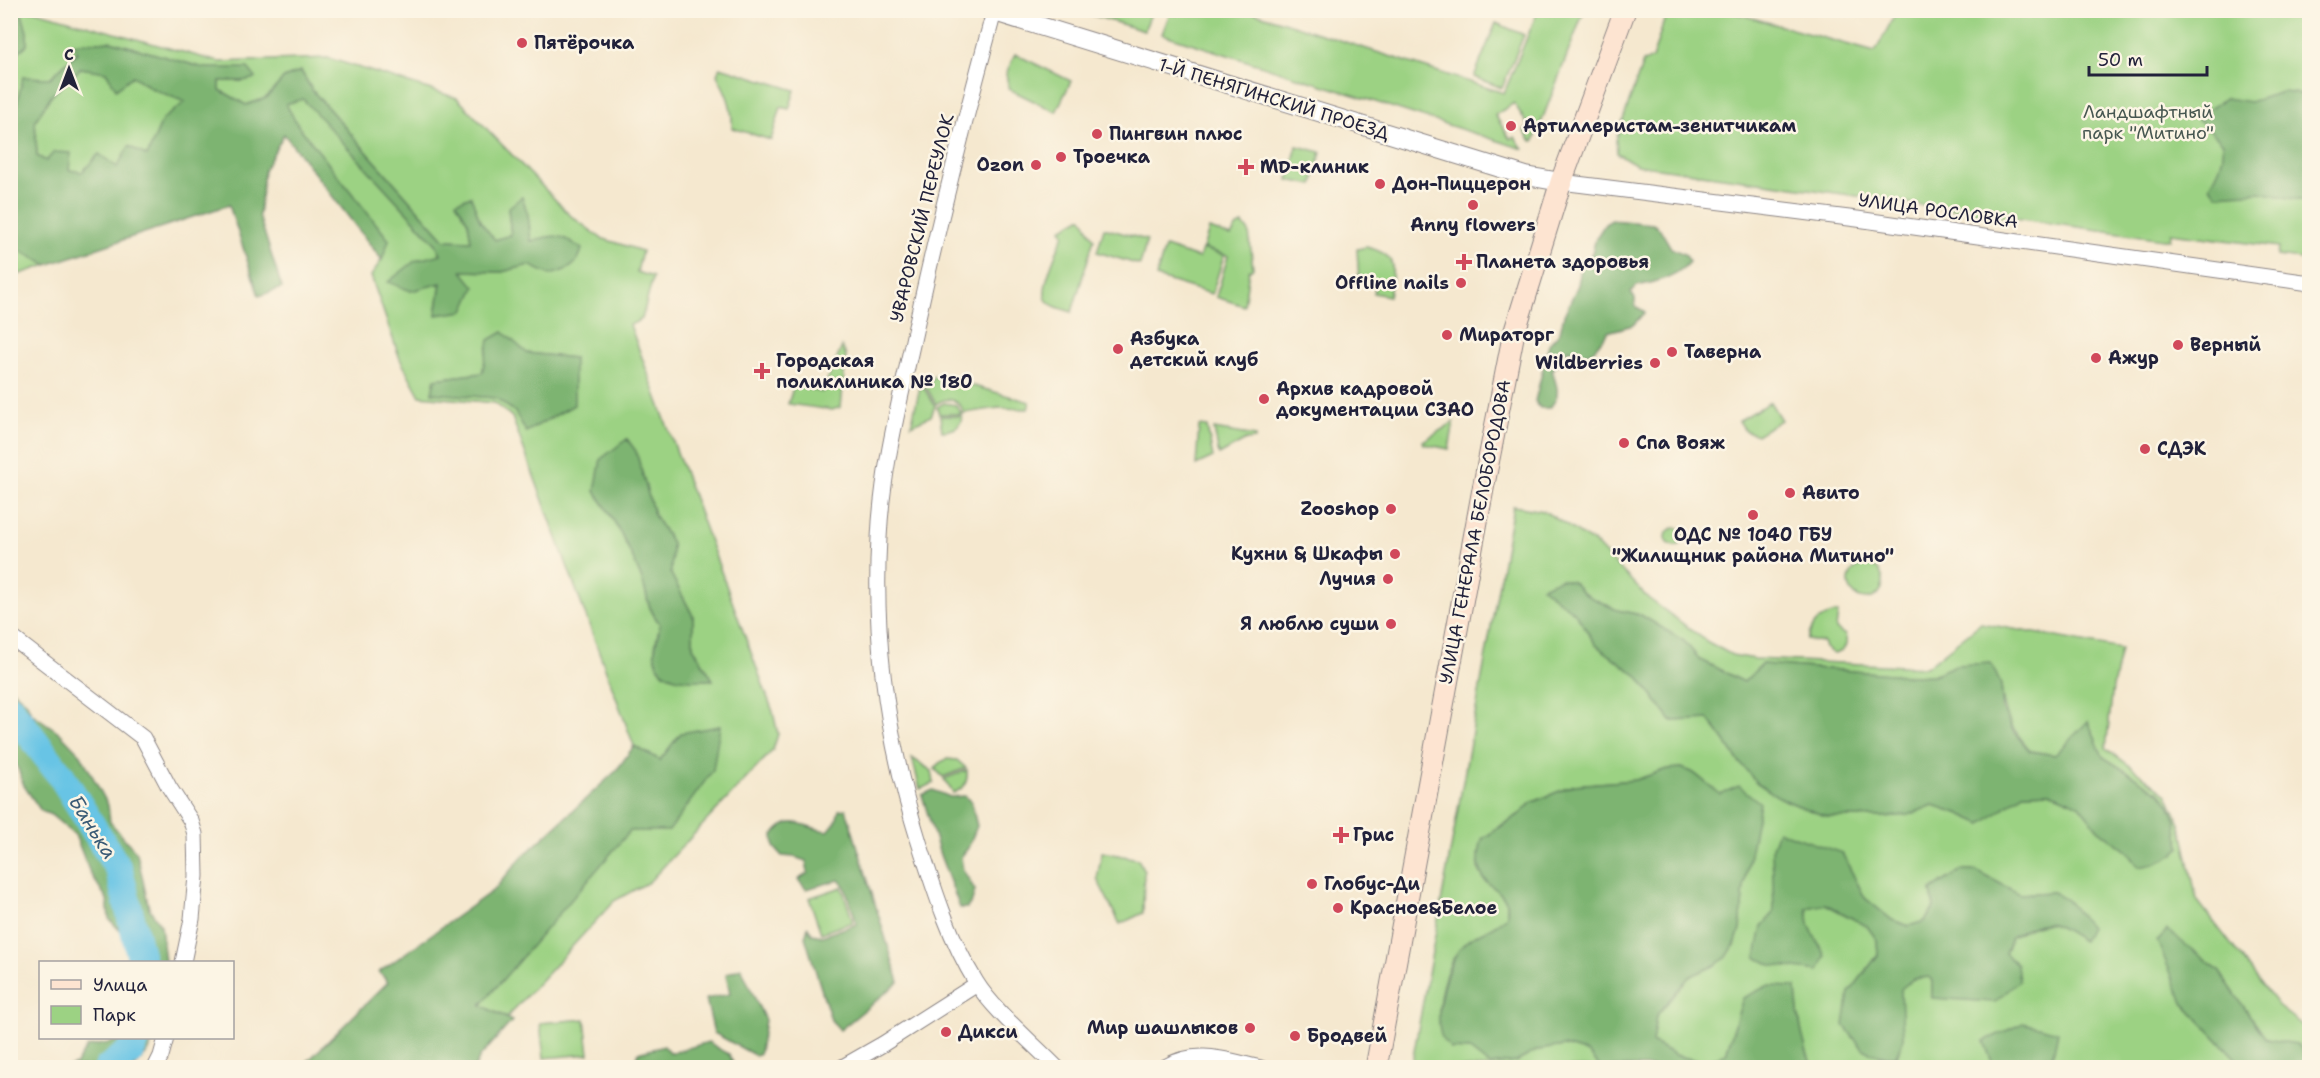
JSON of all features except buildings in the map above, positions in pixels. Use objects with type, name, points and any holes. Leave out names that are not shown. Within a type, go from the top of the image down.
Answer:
[{"type":"main road","name":"УЛИЦА ГЕНЕРАЛА БЕЛОБОРОДОВА","points":[[1376,1068],[1513,337],[1561,182],[1625,10]]},
{"type":"street","name":"1-Й ПЕНЯГИНСКИЙ ПРОЕЗД","points":[[991,11],[1500,168],[1561,182]]},
{"type":"street","name":"УВАРОВСКИЙ ПЕРЕУЛОК","points":[[991,11],[929,266],[896,412],[885,477],[878,538],[881,669],[896,757],[911,818],[948,923],[977,984],[1057,1068]]},
{"type":"street","name":"УЛИЦА РОСЛОВКА","points":[[1561,182],[1857,219],[2310,283]]},
{"type":"street","points":[[10,636],[143,738],[169,787],[191,821],[195,834],[196,876],[192,919],[183,961]]},
{"type":"street","points":[[842,1068],[977,984]]},
{"type":"street","points":[[155,1068],[166,1039]]},
{"type":"street","points":[[1163,1068],[1176,1060],[1199,1056],[1261,1068]]},
{"type":"green space","points":[[1152,10],[1144,31],[1079,11]]},
{"type":"green space","points":[[10,11],[21,11],[27,32],[27,45],[11,58]]},
{"type":"green space","points":[[21,11],[36,11],[219,62],[328,58],[457,98],[571,216],[601,238],[642,251],[637,272],[653,277],[642,319],[630,325],[773,712],[778,734],[773,750],[649,882],[614,901],[507,1017],[481,1006],[681,733],[660,760],[634,746],[512,417],[495,403],[420,396],[400,359],[371,276],[382,259],[285,104],[303,98],[436,244],[441,254],[415,261],[411,291],[441,283],[436,314],[461,271],[502,272],[529,265],[531,241],[528,215],[508,208],[511,235],[494,240],[480,221],[470,196],[457,203],[468,222],[471,241],[445,240],[312,90],[301,71],[284,78],[266,98],[246,105],[220,90],[220,81],[243,81],[221,69],[204,68],[110,41],[73,45],[78,51],[50,78],[15,104],[11,128],[11,58],[27,45],[27,32]],"holes":[[[503,332],[526,353],[574,358],[515,412],[496,398],[432,392],[435,379],[483,373]],[[627,439],[636,452],[654,515],[672,543],[671,574],[693,616],[693,647],[713,680],[679,679],[664,672],[658,666],[655,650],[660,624],[650,606],[641,577],[626,544],[595,491]]]},
{"type":"green space","points":[[1181,11],[1249,11],[1504,93],[1538,11],[1584,11],[1534,141],[1531,141],[1524,131],[1529,127],[1514,103],[1495,115],[1510,139],[1515,137],[1523,149],[1162,34],[1170,13],[1176,15]]},
{"type":"green space","name":"Ландшафтный парк \"Митино\"","points":[[1667,11],[1727,11],[1875,52],[1897,11],[2309,11],[2309,260],[2277,256],[2278,247],[2171,233],[2170,240],[1637,165],[1617,153],[1616,140],[1643,62],[1652,59]]},
{"type":"green space","points":[[2290,11],[2309,11],[2309,23],[2291,16]]},
{"type":"green space","points":[[1496,23],[1524,35],[1502,88],[1474,77]]},
{"type":"green space","points":[[110,41],[204,68],[248,68],[256,78],[243,81],[220,81],[220,90],[246,105],[266,98],[284,78],[301,71],[312,90],[445,240],[471,241],[468,222],[456,202],[471,196],[480,221],[495,240],[511,235],[508,208],[522,197],[528,215],[531,241],[558,236],[582,249],[580,255],[570,267],[550,275],[529,265],[502,272],[462,271],[475,287],[464,311],[436,315],[441,283],[411,291],[388,282],[415,261],[441,254],[436,244],[303,99],[286,104],[297,124],[389,240],[382,260],[284,134],[264,171],[259,216],[282,288],[259,296],[229,205],[47,265],[11,246],[11,169],[16,157],[11,128],[23,77],[50,78],[78,52],[72,44]],"holes":[[[81,68],[106,72],[116,89],[133,76],[153,89],[185,102],[163,119],[147,156],[129,146],[117,167],[99,154],[82,172],[69,170],[71,153],[54,152],[46,161],[37,156],[35,121],[51,96]]]},
{"type":"green space","points":[[1015,54],[1071,81],[1056,112],[1009,89],[1006,74]]},
{"type":"green space","points":[[720,67],[795,90],[789,109],[781,107],[771,140],[732,128],[729,101],[717,75]]},
{"type":"green space","points":[[81,68],[133,75],[153,89],[186,102],[163,119],[147,156],[117,168],[99,154],[82,173],[68,170],[70,153],[46,161],[37,156],[35,121],[51,96]]},
{"type":"green space","points":[[2282,92],[2309,98],[2309,202],[2260,192],[2217,195],[2210,186],[2222,160],[2223,143],[2198,119],[2215,104],[2226,98],[2250,102]]},
{"type":"green space","points":[[1297,146],[1321,152],[1313,185],[1288,180]]},
{"type":"green space","points":[[1082,217],[1094,239],[1072,312],[1048,302],[1045,293],[1051,267],[1064,234],[1061,229]]},
{"type":"green space","points":[[1612,220],[1653,224],[1660,229],[1671,248],[1686,255],[1689,262],[1672,275],[1636,286],[1631,292],[1635,298],[1635,306],[1645,312],[1633,325],[1608,332],[1592,352],[1575,355],[1568,349],[1552,371],[1557,386],[1556,400],[1549,408],[1540,408],[1535,401],[1549,344],[1560,332],[1564,315],[1578,285],[1581,268],[1592,253],[1596,238],[1605,224]]},
{"type":"green space","points":[[1243,224],[1249,232],[1253,268],[1249,270],[1244,306],[1216,297],[1228,256],[1203,248],[1209,229],[1231,236],[1237,226]]},
{"type":"green space","points":[[1104,228],[1147,240],[1140,265],[1097,252]]},
{"type":"green space","points":[[12,246],[47,265],[11,277]]},
{"type":"green space","points":[[1165,247],[1199,258],[1202,249],[1224,255],[1212,294],[1156,277]]},
{"type":"green space","points":[[1366,247],[1389,258],[1392,277],[1389,296],[1373,293],[1375,285],[1359,282],[1357,249]]},
{"type":"green space","points":[[503,332],[527,353],[574,358],[574,405],[526,432],[515,412],[496,398],[432,393],[435,379],[482,373],[489,340]]},
{"type":"green space","points":[[842,347],[846,355],[841,407],[832,410],[788,404],[794,385],[822,392]]},
{"type":"green space","points":[[935,375],[1030,402],[1028,409],[999,408],[964,413],[953,400],[945,400],[936,404],[921,378],[930,381]]},
{"type":"green space","points":[[921,383],[935,406],[931,416],[911,425]]},
{"type":"green space","points":[[1770,402],[1781,420],[1757,435],[1744,430],[1738,421]]},
{"type":"green space","points":[[944,403],[956,405],[962,414],[939,414],[937,407]]},
{"type":"green space","points":[[940,416],[962,416],[956,428],[942,431]]},
{"type":"green space","points":[[1454,422],[1449,449],[1424,444],[1423,441]]},
{"type":"green space","points":[[1199,426],[1207,427],[1213,457],[1196,465]]},
{"type":"green space","points":[[1214,429],[1255,436],[1255,439],[1246,440],[1219,455]]},
{"type":"green space","points":[[627,439],[636,451],[654,515],[672,543],[671,574],[693,616],[693,647],[713,680],[679,679],[664,672],[658,666],[655,646],[660,624],[650,606],[641,577],[626,544],[595,491],[601,459]]},
{"type":"green space","points":[[1513,506],[1544,511],[1596,544],[1648,598],[1708,642],[1732,655],[1755,659],[1926,667],[1981,623],[2121,649],[2113,687],[2106,748],[2167,794],[2181,826],[2197,900],[2280,1008],[2310,1031],[2309,1067],[2303,1067],[2307,1056],[2266,1039],[2219,971],[2184,1004],[2244,1067],[2047,1067],[2054,1051],[1984,1041],[1994,1067],[1812,1067],[1805,1048],[1796,988],[1743,998],[1726,1054],[1702,1062],[1675,1055],[1652,1042],[1656,1016],[1689,977],[1716,965],[1735,944],[1740,929],[1744,885],[1750,857],[1720,794],[1695,774],[1681,768],[1667,769],[1636,780],[1574,785],[1531,803],[1520,814],[1493,830],[1478,854],[1478,868],[1485,881],[1507,902],[1507,916],[1468,941],[1454,957],[1449,967],[1442,990],[1439,1013],[1441,1026],[1451,1049],[1470,1050],[1489,1065],[1516,1062],[1538,1050],[1564,1046],[1588,1053],[1600,1067],[1411,1068]],"holes":[[[1573,582],[1584,594],[1617,610],[1641,615],[1684,641],[1700,660],[1744,682],[1762,664],[1916,676],[1933,675],[1956,665],[2001,685],[2009,721],[2031,751],[2055,755],[2088,722],[2103,757],[2159,792],[2169,804],[2176,821],[2174,854],[2154,864],[2139,867],[2128,852],[2098,829],[2078,804],[2050,792],[2024,793],[1982,824],[1933,805],[1908,815],[1828,817],[1780,798],[1740,763],[1709,719],[1671,721],[1639,677],[1596,645],[1576,614],[1543,587]],[[1842,853],[1865,898],[1892,920],[1909,926],[1925,921],[1934,907],[1931,890],[1960,871],[1976,871],[2020,894],[2053,892],[2083,941],[2055,925],[2041,925],[2011,937],[2005,953],[2017,965],[1932,998],[1932,981],[1929,977],[1913,979],[1900,989],[1903,1040],[1897,1056],[1880,1057],[1849,993],[1878,955],[1877,940],[1867,926],[1825,904],[1807,908],[1809,925],[1825,956],[1762,926]]]},
{"type":"green space","points":[[1671,528],[1679,528],[1684,533],[1682,544],[1671,546],[1666,541],[1666,533]]},
{"type":"green space","points":[[1866,565],[1878,570],[1883,582],[1878,594],[1866,599],[1854,594],[1849,582],[1854,570]]},
{"type":"green space","points":[[1560,579],[1573,582],[1584,594],[1617,610],[1641,615],[1684,641],[1700,660],[1744,682],[1762,664],[1916,676],[1933,675],[1956,665],[1991,663],[2001,685],[2003,710],[2014,732],[2030,751],[2055,755],[2088,721],[2103,757],[2159,792],[2169,804],[2176,821],[2180,848],[2161,861],[2139,867],[2128,852],[2098,829],[2078,804],[2050,792],[2024,793],[1982,824],[1933,805],[1909,815],[1828,817],[1780,798],[1757,783],[1709,719],[1671,721],[1639,677],[1596,645],[1576,614],[1542,587]]},
{"type":"green space","points":[[1838,613],[1836,629],[1845,635],[1846,645],[1843,650],[1834,654],[1825,648],[1823,642],[1807,640],[1821,618]]},
{"type":"green space","points":[[11,688],[27,703],[31,713],[59,732],[81,755],[108,805],[110,822],[137,853],[149,908],[161,926],[165,961],[131,961],[123,934],[109,919],[107,899],[90,873],[75,835],[51,815],[41,811],[24,786],[17,766],[11,758]]},
{"type":"green space","points":[[720,726],[713,770],[669,831],[630,831],[481,1005],[512,1021],[480,1057],[475,1067],[302,1067],[388,982],[379,972],[495,889],[520,859],[616,771],[634,746],[660,760],[681,733]]},
{"type":"green space","points":[[912,758],[932,771],[934,783],[920,789]]},
{"type":"green space","points":[[947,759],[957,760],[966,768],[943,777],[935,769],[939,763]]},
{"type":"green space","points":[[1682,768],[1695,774],[1720,794],[1739,786],[1760,803],[1744,885],[1740,929],[1735,944],[1727,957],[1689,977],[1656,1016],[1652,1042],[1675,1055],[1702,1062],[1726,1054],[1743,998],[1767,986],[1796,987],[1801,1028],[1812,1067],[1600,1067],[1588,1053],[1564,1046],[1538,1050],[1516,1062],[1489,1065],[1470,1050],[1451,1049],[1443,1039],[1439,1028],[1439,1015],[1443,986],[1453,960],[1467,941],[1498,924],[1507,916],[1506,900],[1483,877],[1479,866],[1482,839],[1520,814],[1531,803],[1574,785],[1636,780],[1667,769]]},
{"type":"green space","points":[[967,770],[965,784],[953,793],[944,779]]},
{"type":"green space","points":[[933,790],[950,797],[965,796],[971,802],[977,826],[968,848],[961,857],[963,870],[975,890],[967,908],[960,908],[940,855],[922,795]]},
{"type":"green space","points":[[846,809],[899,982],[840,1030],[831,1020],[805,937],[808,927],[812,934],[822,936],[857,924],[845,887],[839,880],[806,889],[798,880],[808,873],[806,861],[782,856],[774,847],[773,835],[780,828],[793,823],[828,831],[836,822],[839,810]]},
{"type":"green space","points":[[1778,831],[1842,853],[1865,898],[1892,920],[1909,926],[1925,921],[1934,907],[1931,890],[1960,871],[1976,871],[2020,894],[2053,892],[2067,900],[2090,927],[2083,941],[2062,928],[2048,924],[2041,924],[2011,937],[2005,953],[2017,965],[2019,981],[1995,1002],[1932,998],[1932,981],[1929,977],[1913,979],[1901,989],[1903,1040],[1896,1056],[1871,1053],[1860,1045],[1844,1025],[1849,993],[1878,955],[1877,940],[1867,926],[1826,904],[1807,908],[1809,925],[1825,956],[1819,971],[1771,965],[1756,957],[1762,926],[1774,913],[1772,847]]},
{"type":"green space","points":[[1102,852],[1138,859],[1144,871],[1143,913],[1120,924],[1097,879]]},
{"type":"green space","points":[[842,887],[853,922],[821,933],[809,898]]},
{"type":"green space","points":[[2167,930],[2219,971],[2266,1039],[2297,1044],[2307,1056],[2303,1067],[2244,1067],[2184,1004],[2157,941]]},
{"type":"green space","points":[[741,968],[765,1020],[760,1052],[756,1056],[714,1033],[706,999],[730,994],[726,974]]},
{"type":"green space","points":[[585,1019],[589,1054],[544,1058],[540,1023]]},
{"type":"green space","points":[[2023,1023],[2058,1032],[2054,1051],[2047,1067],[1994,1067],[1984,1041]]},
{"type":"green space","points":[[121,1039],[153,1039],[149,1051],[135,1067],[68,1067],[76,1064],[87,1047]]},
{"type":"green space","points":[[708,1042],[729,1054],[734,1065],[749,1067],[632,1067],[638,1053],[664,1046],[672,1053]]},
{"type":"waterway","name":"Банька","points":[[10,708],[62,777],[119,870],[142,961]]},
{"type":"waterway","name":"Банька","points":[[108,1068],[131,1051],[137,1039]]},
{"type":"place","name":"Пятёрочка","points":[[522,43]]},
{"type":"place","name":"Артиллеристам-зенитчикам","points":[[1511,126]]},
{"type":"place","name":"Пингвин плюс","points":[[1097,134]]},
{"type":"place","name":"Троечка","points":[[1061,157]]},
{"type":"place","name":"Ozon","points":[[1036,165]]},
{"type":"place","name":"MD-клиник","points":[[1246,167]]},
{"type":"place","name":"Дон-Пиццерон","points":[[1380,184]]},
{"type":"place","name":"Anny flowers","points":[[1473,205]]},
{"type":"place","name":"Планета здоровья","points":[[1464,262]]},
{"type":"place","name":"Offline nails","points":[[1461,283]]},
{"type":"place","name":"Мираторг","points":[[1447,335]]},
{"type":"place","name":"Верный","points":[[2178,345]]},
{"type":"place","name":"Азбука детский клуб","points":[[1118,349]]},
{"type":"place","name":"Таверна","points":[[1672,352]]},
{"type":"place","name":"Ажур","points":[[2096,358]]},
{"type":"place","name":"Wildberries","points":[[1655,363]]},
{"type":"place","name":"Городская поликлиника № 180","points":[[762,371]]},
{"type":"place","name":"Архив кадровой документации СЗАО","points":[[1264,399]]},
{"type":"place","name":"Спа Вояж","points":[[1624,443]]},
{"type":"place","name":"СДЭК","points":[[2145,449]]},
{"type":"place","name":"Авито","points":[[1790,493]]},
{"type":"place","name":"Zooshop","points":[[1391,509]]},
{"type":"place","name":"ОДС № 1040 ГБУ \"Жилищник района Митино\"","points":[[1753,515]]},
{"type":"place","name":"Кухни & Шкафы","points":[[1395,554]]},
{"type":"place","name":"Лучия","points":[[1388,579]]},
{"type":"place","name":"Я люблю суши","points":[[1391,624]]},
{"type":"place","name":"Грис","points":[[1341,835]]},
{"type":"place","name":"Глобус-Ди","points":[[1312,884]]},
{"type":"place","name":"Красное&Белое","points":[[1338,908]]},
{"type":"place","name":"Мир шашлыков","points":[[1250,1028]]},
{"type":"place","name":"Дикси","points":[[946,1032]]},
{"type":"place","name":"Бродвей","points":[[1295,1036]]}]
